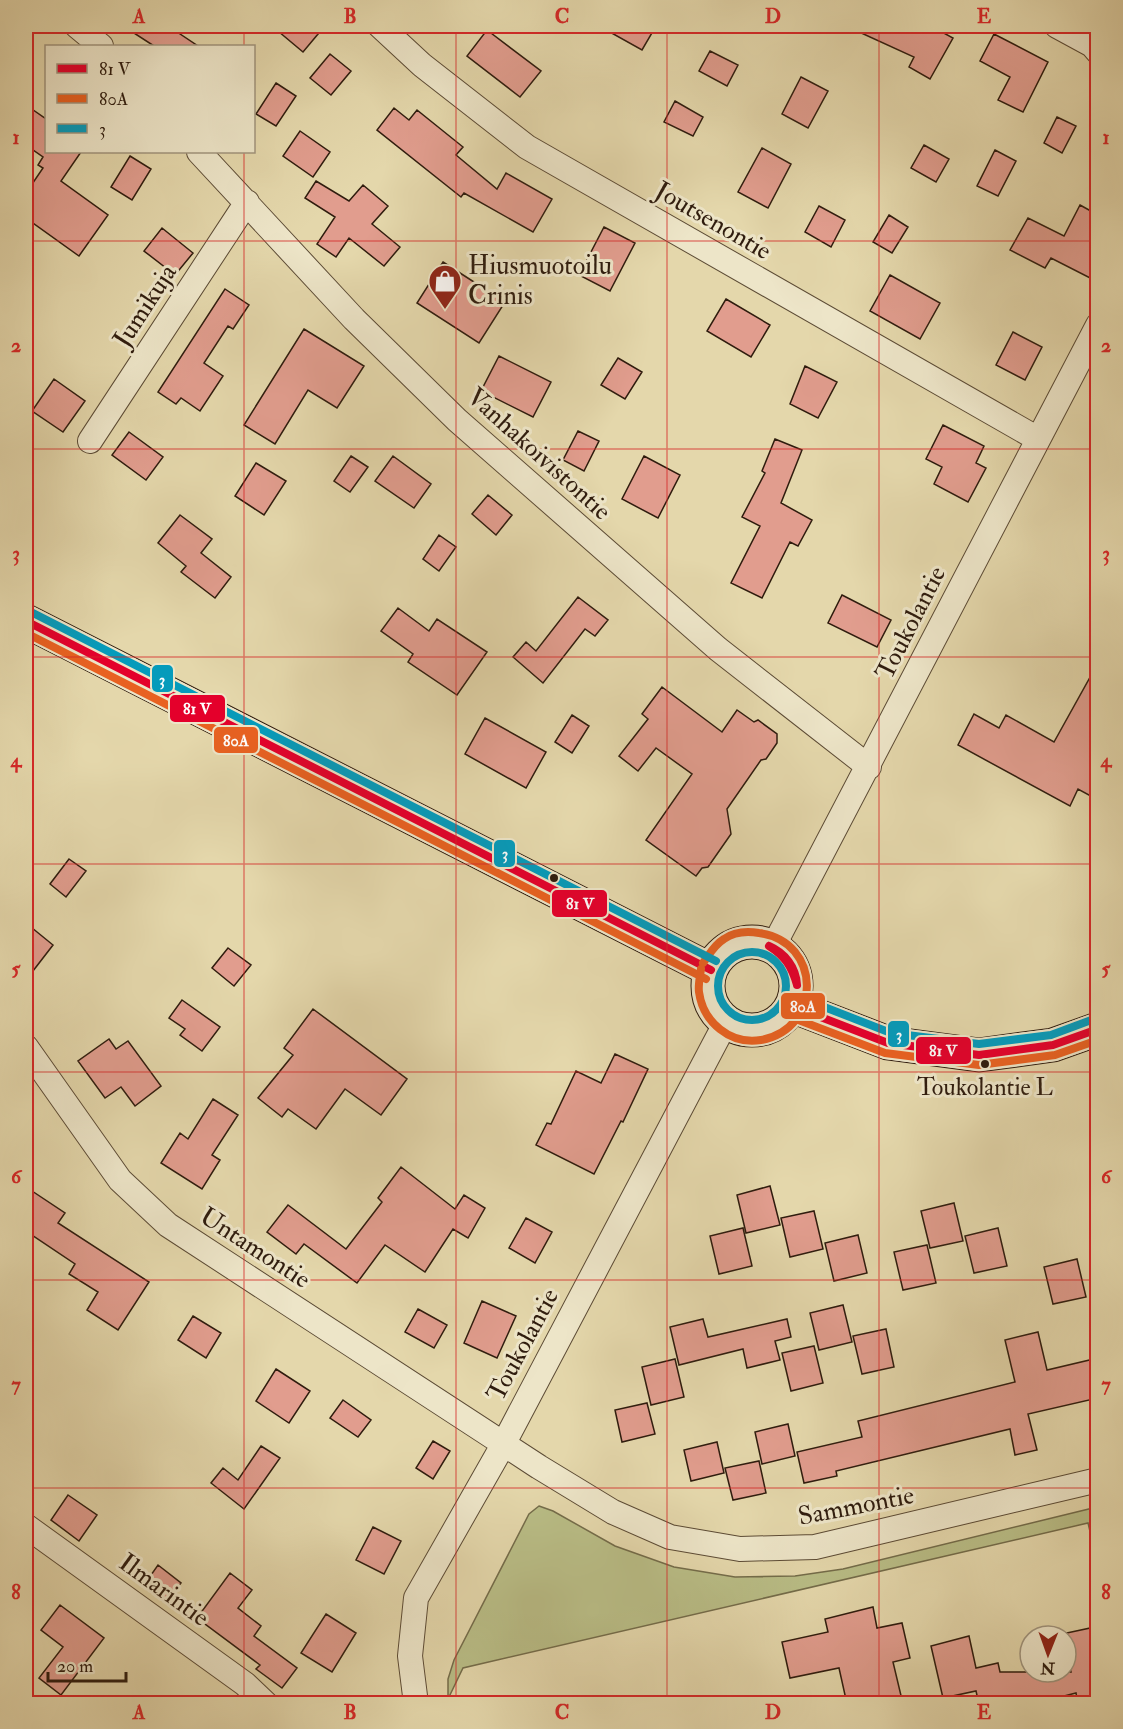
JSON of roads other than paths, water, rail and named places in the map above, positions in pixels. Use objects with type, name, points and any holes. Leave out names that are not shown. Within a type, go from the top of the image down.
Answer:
[{"type":"main road","points":[[26,621],[711,970]]},
{"type":"main road","points":[[744,942],[759,942],[773,947],[784,955],[792,966],[796,979],[796,993],[792,1006],[783,1018],[771,1027],[763,1029],[740,1029],[726,1022],[716,1012],[710,999],[708,984],[711,970],[719,957],[730,947],[744,942]]},
{"type":"main road","points":[[792,1006],[888,1043],[979,1056],[1053,1045],[1098,1029]]},
{"type":"street","points":[[77,26],[99,45]]},
{"type":"street","name":"Joutsenontie","points":[[380,26],[422,65],[526,147],[1038,439]]},
{"type":"street","points":[[1057,26],[1092,45],[1098,52]]},
{"type":"street","name":"Vanhakoivistontie","points":[[200,153],[354,319],[457,420],[718,649],[869,766]]},
{"type":"street","name":"Jumikuja","points":[[90,441],[247,202]]},
{"type":"street","name":"Toukolantie","points":[[773,947],[1098,325]]},
{"type":"street","name":"Toukolantie","points":[[416,1704],[410,1656],[416,1598],[503,1444],[726,1022]]},
{"type":"street","name":"Untamontie","points":[[26,1047],[120,1180],[168,1225],[503,1444]]},
{"type":"street","name":"Sammontie","points":[[503,1444],[613,1512],[670,1537],[741,1550],[815,1547],[1098,1480]]},
{"type":"street","name":"Ilmarintie","points":[[26,1526],[245,1684],[267,1704]]},
{"type":"place","name":"Hiusmuotoilu Crinis","points":[[445,310]]},
{"type":"place","name":"Toukolantie L","points":[[985,1064]]}]
